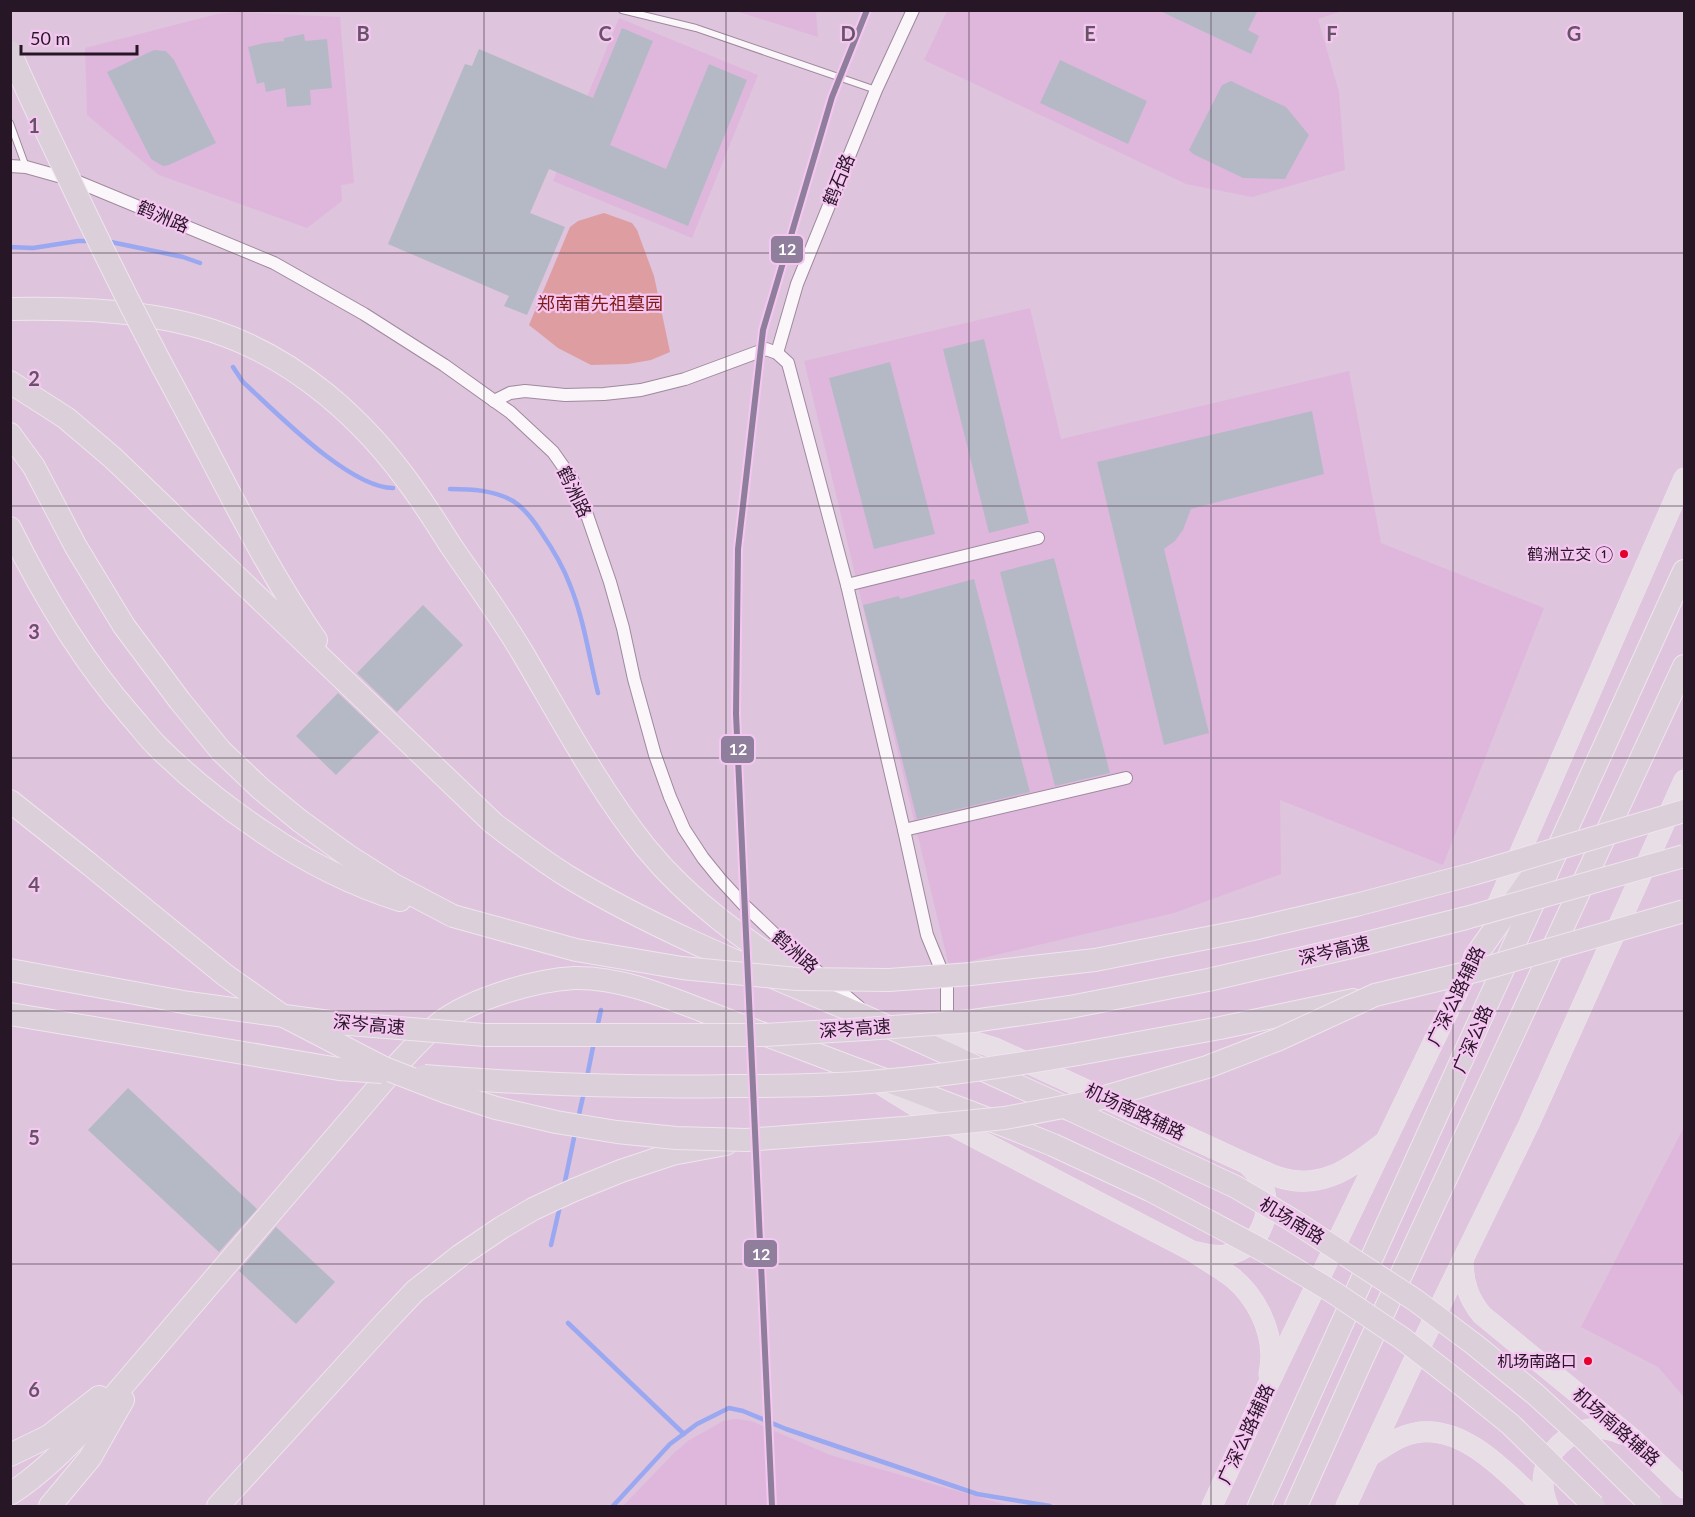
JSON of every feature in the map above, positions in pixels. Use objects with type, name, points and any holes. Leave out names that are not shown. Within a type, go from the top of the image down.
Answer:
[{"type":"highway","points":[[10,52],[101,249],[261,553],[301,618],[344,681]]},
{"type":"highway","points":[[10,309],[73,309],[178,322],[214,332],[254,349],[289,367],[326,394],[364,431],[414,489],[519,648],[603,787],[648,850],[674,879],[734,929],[795,972],[876,1022]]},
{"type":"highway","points":[[10,382],[66,418],[113,458],[493,823],[565,875],[609,900],[717,952],[876,1022]]},
{"type":"highway","points":[[10,434],[34,467],[76,548],[124,626],[221,751],[261,789],[346,855],[394,885],[453,916]]},
{"type":"highway","points":[[10,528],[49,602],[80,652],[117,700],[155,745],[196,783],[240,818],[287,848],[336,875],[385,895],[576,950],[682,968],[797,979],[889,980],[971,974],[1095,960],[1253,929],[1356,905],[1473,874],[1684,811]]},
{"type":"highway","name":"广深公路","points":[[1259,1506],[1573,820],[1684,571]]},
{"type":"highway","name":"广深公路","points":[[1296,1506],[1372,1337],[1684,666]]},
{"type":"highway","points":[[10,801],[225,975],[280,1014],[384,1068],[446,1092],[496,1108],[556,1122],[617,1132],[676,1138],[746,1140],[1005,1118],[1084,1103],[1207,1067],[1277,1040],[1375,995]]},
{"type":"highway","points":[[1475,957],[1573,820]]},
{"type":"highway","name":"深岑高速","points":[[10,969],[189,1003],[337,1023],[485,1035],[764,1035],[878,1028],[973,1021],[1070,1006],[1208,980],[1466,918],[1684,856]]},
{"type":"highway","points":[[10,1014],[339,1069],[486,1081],[649,1087],[868,1083],[974,1071],[1209,1030],[1375,995],[1479,970],[1684,911]]},
{"type":"highway","points":[[10,1494],[69,1446],[96,1417],[399,1063],[441,1022],[467,1006],[492,996],[550,981],[573,978],[616,982],[659,994],[983,1116],[1053,1145],[1150,1190],[1269,1253],[1403,1339],[1510,1424],[1594,1506]]},
{"type":"highway","name":"机场南路","points":[[876,1022],[1236,1187],[1311,1231],[1415,1300],[1475,1345],[1535,1394],[1652,1506]]},
{"type":"highway","points":[[218,1506],[415,1291],[461,1255],[533,1209],[621,1171],[672,1154],[746,1140]]},
{"type":"highway","points":[[10,1455],[48,1436],[82,1411],[151,1352]]},
{"type":"highway","points":[[50,1506],[90,1458],[151,1352]]},
{"type":"main road","name":"广深公路辅路","points":[[1212,1506],[1475,957],[1684,478]]},
{"type":"main road","points":[[1346,1506],[1463,1258],[1529,1125],[1684,780]]},
{"type":"main road","name":"机场南路辅路","points":[[876,1022],[947,1033],[995,1048],[1245,1163],[1288,1180],[1313,1181],[1337,1175],[1385,1142]]},
{"type":"main road","points":[[860,1071],[922,1110],[1194,1252],[1234,1279],[1250,1296],[1263,1318],[1270,1343],[1271,1357],[1267,1388]]},
{"type":"main road","points":[[1194,1252],[1211,1256],[1237,1252],[1249,1245],[1258,1235],[1267,1209],[1266,1196],[1262,1183],[1245,1163]]},
{"type":"main road","name":"机场南路辅路","points":[[1463,1258],[1465,1286],[1474,1306],[1482,1315],[1633,1439],[1684,1488]]},
{"type":"main road","points":[[1548,1506],[1543,1489],[1544,1473],[1549,1458],[1570,1436],[1584,1430],[1600,1428],[1615,1431],[1633,1439]]},
{"type":"main road","points":[[1370,1456],[1399,1438],[1413,1433],[1426,1431],[1452,1435],[1466,1442],[1500,1467],[1542,1506]]},
{"type":"street","name":"鹤石路","points":[[777,353],[797,284],[876,90],[913,10]]},
{"type":"street","name":"鹤洲路","points":[[10,166],[26,167],[76,181],[274,263],[364,314],[444,365],[510,412],[553,452],[572,479],[585,509],[610,582],[655,755],[684,829],[709,865],[743,903],[784,943],[876,1022]]},
{"type":"street","points":[[494,401],[510,393],[525,391],[565,395],[640,390],[686,380],[766,349],[777,353],[788,363],[846,585],[927,935],[947,984],[947,1033]]},
{"type":"street","points":[[846,585],[1038,537]]},
{"type":"street","points":[[904,830],[1126,778]]},
{"type":"lane","points":[[622,10],[696,28],[876,90]]},
{"type":"lane","points":[[10,123],[26,167]]},
{"type":"shaded area","points":[[736,11],[816,11],[818,37]]},
{"type":"shaded area","points":[[947,11],[1342,11],[1318,19],[1339,92],[1345,170],[1252,197],[1186,184],[924,60]]},
{"type":"shaded area","points":[[240,12],[340,17],[354,183],[341,185],[342,201],[307,228],[159,175],[87,115],[85,48],[217,14]]},
{"type":"shaded area","points":[[619,18],[758,75],[692,238],[553,181]]},
{"type":"shaded area","points":[[1030,308],[1061,439],[1349,371],[1381,543],[1544,608],[1443,865],[1280,800],[1281,874],[1174,913],[949,966],[804,361]]},
{"type":"shaded area","points":[[1684,1127],[1684,1397],[1658,1367],[1581,1327]]},
{"type":"shaded area","points":[[736,1419],[751,1421],[830,1455],[1010,1506],[623,1506],[688,1441],[723,1421]]},
{"type":"green space","name":"郑南莆先祖墓园","points":[[604,213],[632,223],[637,230],[654,276],[670,352],[651,360],[628,364],[591,365],[558,348],[529,325],[570,227],[578,221]]},
{"type":"building","points":[[1158,10],[1258,10],[1248,30],[1259,36],[1251,54]]},
{"type":"building","points":[[622,28],[653,41],[610,145],[666,169],[709,64],[747,80],[688,226],[549,169],[530,213],[565,227],[527,315],[504,306],[509,296],[388,244],[465,64],[472,66],[479,49],[593,98]]},
{"type":"building","points":[[304,34],[305,41],[327,39],[332,88],[310,90],[311,105],[287,107],[285,88],[266,92],[264,82],[257,84],[248,47],[284,41],[284,38]]},
{"type":"building","points":[[154,50],[166,51],[174,60],[216,143],[163,166],[151,159],[107,72]]},
{"type":"building","points":[[1060,60],[1147,101],[1128,144],[1040,103]]},
{"type":"building","points":[[1231,81],[1286,107],[1309,135],[1285,179],[1243,178],[1189,150],[1222,85]]},
{"type":"building","points":[[984,339],[1029,523],[989,533],[943,349]]},
{"type":"building","points":[[890,362],[935,534],[874,549],[829,378]]},
{"type":"building","points":[[1312,411],[1324,474],[1191,509],[1183,530],[1175,541],[1164,549],[1209,733],[1164,745],[1097,462]]},
{"type":"building","points":[[1054,558],[1110,773],[1055,786],[1000,572]]},
{"type":"building","points":[[974,579],[1030,792],[917,819],[863,605],[899,596],[900,599]]},
{"type":"building","points":[[423,605],[463,645],[397,712],[357,673]]},
{"type":"building","points":[[338,693],[379,732],[336,775],[296,736]]},
{"type":"building","points":[[128,1088],[257,1209],[219,1252],[88,1130]]},
{"type":"building","points":[[276,1227],[335,1282],[296,1324],[239,1271]]},
{"type":"waterway","points":[[10,247],[33,248],[91,241]]},
{"type":"waterway","points":[[106,241],[183,257],[200,263]]},
{"type":"waterway","points":[[233,367],[243,382],[274,411],[335,462],[375,485],[393,488]]},
{"type":"waterway","points":[[450,489],[482,491],[506,497],[521,507],[535,524],[561,564],[575,598],[598,693]]},
{"type":"waterway","points":[[597,1028],[601,1010]]},
{"type":"waterway","points":[[587,1077],[594,1042]]},
{"type":"waterway","points":[[578,1119],[584,1092]]},
{"type":"waterway","points":[[564,1186],[575,1133]]},
{"type":"waterway","points":[[551,1245],[560,1206]]},
{"type":"waterway","points":[[568,1323],[684,1434]]},
{"type":"waterway","points":[[613,1506],[670,1444],[697,1424],[729,1408],[977,1494],[1050,1506]]},
{"type":"transit line","name":"12","points":[[772,1506],[736,714],[738,549],[763,330],[832,97],[867,10]]},
{"type":"place","name":"鹤洲立交 ①","points":[[1624,554]]},
{"type":"place","name":"机场南路口","points":[[1588,1361]]}]
